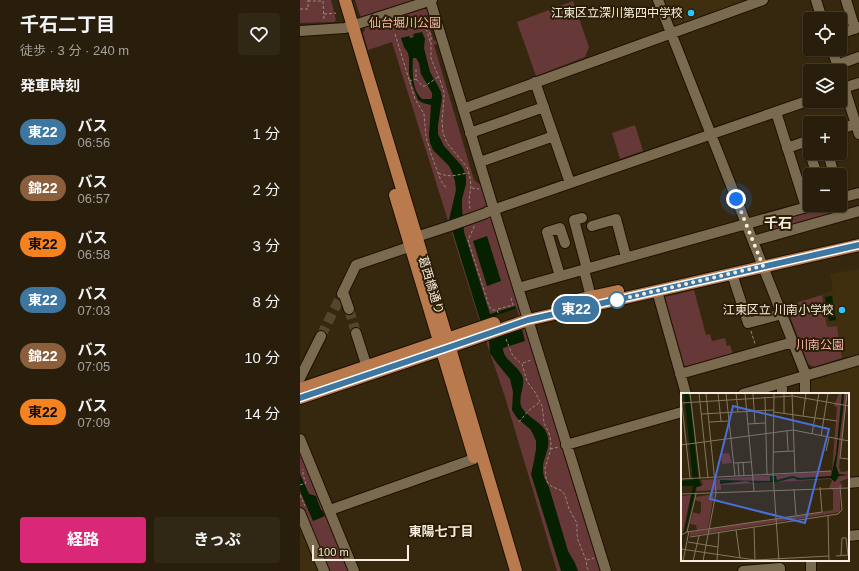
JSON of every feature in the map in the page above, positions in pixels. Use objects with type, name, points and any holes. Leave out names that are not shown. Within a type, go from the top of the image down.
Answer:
[{"type":"main road","name":"葛西橋通り","points":[[336,0],[348,27]]},
{"type":"main road","name":"葛西橋通り","points":[[344,0],[348,27],[410,242],[516,571]]},
{"type":"main road","points":[[524,317],[657,291],[732,274],[762,263],[859,238]]},
{"type":"main road","points":[[300,398],[444,344],[524,317],[591,297],[859,245]]},
{"type":"main road","name":"葛西橋通り","points":[[444,344],[474,459],[508,571]]},
{"type":"main road","points":[[300,382],[444,344]]},
{"type":"street","points":[[300,31],[348,27],[431,0],[480,162],[490,211],[519,292],[524,317],[540,357],[606,571]]},
{"type":"street","points":[[658,0],[805,373],[805,393]]},
{"type":"street","points":[[463,109],[763,0]]},
{"type":"street","points":[[816,0],[820,12]]},
{"type":"street","points":[[846,0],[857,28],[847,32]]},
{"type":"street","points":[[847,65],[859,57]]},
{"type":"street","points":[[535,82],[570,184]]},
{"type":"street","points":[[847,87],[859,83]]},
{"type":"street","points":[[847,100],[857,123],[859,134]]},
{"type":"street","points":[[349,309],[342,293],[356,265],[490,211],[803,102]]},
{"type":"street","points":[[470,133],[544,106]]},
{"type":"street","points":[[776,112],[787,148],[803,188]]},
{"type":"street","points":[[847,127],[857,123]]},
{"type":"street","points":[[480,162],[554,136]]},
{"type":"street","points":[[787,148],[803,143]]},
{"type":"street","points":[[847,195],[859,193]]},
{"type":"street","points":[[519,292],[560,276],[803,208]]},
{"type":"street","points":[[753,241],[859,211]]},
{"type":"street","points":[[582,218],[574,220],[591,297]]},
{"type":"street","points":[[592,226],[616,219],[626,257]]},
{"type":"street","points":[[560,276],[547,232],[560,228],[565,243]]},
{"type":"street","points":[[732,274],[748,323],[782,314]]},
{"type":"street","points":[[657,291],[686,393]]},
{"type":"street","points":[[356,333],[365,361]]},
{"type":"street","points":[[300,382],[321,336]]},
{"type":"street","points":[[680,374],[792,342]]},
{"type":"street","points":[[746,393],[859,360]]},
{"type":"street","points":[[782,382],[782,393]]},
{"type":"street","points":[[566,445],[681,412]]},
{"type":"street","points":[[300,439],[354,571]]},
{"type":"street","points":[[330,510],[474,459]]},
{"type":"street","points":[[849,483],[859,482]]},
{"type":"street","points":[[300,513],[324,571]]},
{"type":"street","points":[[849,536],[859,535]]},
{"type":"street","points":[[743,571],[780,568],[780,571]]},
{"type":"path","points":[[300,9],[308,8],[308,1],[323,1],[325,23]]},
{"type":"path","points":[[324,14],[336,13]]},
{"type":"path","points":[[427,19],[429,24],[427,24],[430,34],[432,58],[444,92],[442,126],[444,137],[447,144],[464,163],[468,173],[471,186],[469,200],[470,210]]},
{"type":"path","points":[[425,24],[431,42]]},
{"type":"path","points":[[394,34],[415,99],[424,114],[426,137],[438,173],[441,181],[447,189]]},
{"type":"path","points":[[416,69],[416,78],[422,86],[425,86],[438,77]]},
{"type":"path","points":[[409,81],[416,78]]},
{"type":"path","points":[[438,173],[446,176],[468,173]]},
{"type":"path","points":[[472,221],[474,227],[468,240],[489,306],[492,310],[497,310],[512,305],[511,299],[519,292]]},
{"type":"path","points":[[748,323],[758,352]]},
{"type":"path","points":[[508,346],[512,354],[522,364],[526,378],[540,402],[544,413],[544,423],[549,433],[551,442],[550,452],[545,468],[546,478],[548,483],[562,491],[565,495],[568,508],[577,523],[578,540],[586,560],[587,568],[590,571]]},
{"type":"path","points":[[522,364],[540,357]]},
{"type":"path","points":[[519,422],[540,402]]},
{"type":"path","points":[[300,485],[306,482],[302,467]]},
{"type":"shaded area","name":"江東区立深川第四中学校","points":[[664,0],[751,0],[675,27]]},
{"type":"shaded area","points":[[422,32],[425,39],[424,48],[430,72],[441,92],[442,98],[438,134],[444,146],[463,168],[466,176],[466,184],[462,199],[464,232],[490,314],[515,306],[516,307],[515,310],[525,341],[503,348],[508,360],[518,370],[523,378],[520,400],[522,408],[542,426],[547,434],[548,448],[543,470],[568,551],[578,571],[561,571],[531,474],[536,441],[530,429],[517,418],[512,410],[513,392],[510,379],[490,353],[489,341],[482,320],[480,320],[449,220],[456,190],[455,181],[449,166],[433,150],[430,143],[429,135],[431,105],[418,100],[412,84],[409,73],[408,53],[401,38],[409,36],[410,38],[414,37],[413,34]],"holes":[[[413,58],[416,58],[419,63],[421,74],[432,93],[431,99],[422,99],[414,86]]]},
{"type":"shaded area","points":[[487,236],[501,281],[487,286],[473,241]]},
{"type":"shaded area","name":"江東区立 川南小学校","points":[[859,269],[859,354],[843,358],[837,325],[827,327],[822,294],[833,291],[830,274]]},
{"type":"shaded area","points":[[832,296],[836,320],[829,321],[825,297]]},
{"type":"shaded area","points":[[859,366],[859,476],[849,477],[849,393],[811,393],[812,381]]},
{"type":"shaded area","points":[[300,474],[309,494],[316,496],[325,516],[313,521],[300,491]]},
{"type":"shaded area","points":[[300,524],[320,571],[300,571]]},
{"type":"green space","points":[[300,0],[331,0],[336,20],[334,22],[300,23]]},
{"type":"green space","name":"仙台堀川公園","points":[[355,0],[425,0],[429,14],[427,15],[429,25],[434,41],[438,40],[439,43],[434,45],[474,180],[483,187],[602,571],[557,571],[505,397],[482,329],[392,42],[368,50],[363,33],[365,30]]},
{"type":"green space","points":[[573,1],[589,47],[585,57],[536,76],[517,22]]},
{"type":"green space","points":[[635,125],[643,151],[620,159],[612,133]]},
{"type":"green space","points":[[803,212],[833,212],[834,215],[772,232],[769,221]]},
{"type":"green space","points":[[694,290],[706,335],[710,334],[712,341],[725,338],[727,346],[730,345],[733,355],[684,368],[665,297]]},
{"type":"green space","name":"川南公園","points":[[822,295],[827,327],[837,326],[842,358],[814,367],[808,364],[786,306]]},
{"type":"green space","points":[[300,445],[352,571],[327,571],[300,507]]},
{"type":"pier","points":[[518,308],[517,310],[524,329],[490,340],[482,320]]},
{"type":"tunnel","points":[[321,336],[342,294]]},
{"type":"tunnel","points":[[349,309],[356,333]]},
{"type":"bus line","name":"東22","points":[[300,398],[528,320],[859,245]]},
{"type":"place","name":"江東区立深川第四中学校","points":[[691,13]]},
{"type":"place","name":"江東区立 川南小学校","points":[[842,310]]},
{"type":"district","name":"千石","points":[[778,223]]},
{"type":"district","name":"東陽七丁目","points":[[441,531]]},
{"type":"route","points":[[617,300],[613,301],[763,266],[736,199]]}]
